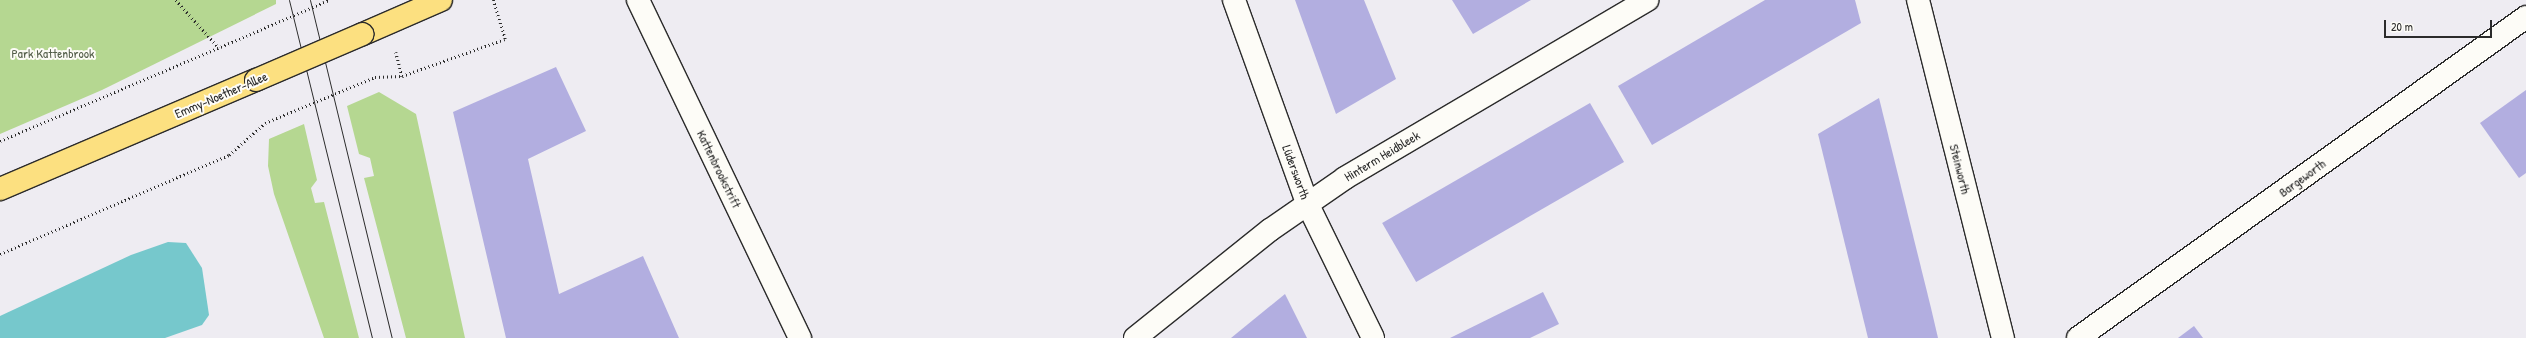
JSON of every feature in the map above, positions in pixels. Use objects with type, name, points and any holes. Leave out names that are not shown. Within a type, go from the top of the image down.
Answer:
[{"type":"main road","name":"Emmy-Noether-Allee","points":[[0,189],[442,0]]},
{"type":"street","name":"Kattenbrookstrift","points":[[638,0],[800,338]]},
{"type":"street","name":"Lüdersworth","points":[[1234,0],[1307,203],[1373,338]]},
{"type":"street","name":"Hinterm Heidbleek","points":[[1135,338],[1307,203],[1648,0]]},
{"type":"street","name":"Steinworth","points":[[1918,0],[2003,338]]},
{"type":"street","name":"Bargeworth","points":[[2078,338],[2526,17]]},
{"type":"path","points":[[176,0],[219,48]]},
{"type":"path","points":[[0,141],[329,0]]},
{"type":"path","points":[[0,254],[229,155],[265,123],[375,77],[402,76],[505,39],[493,0]]},
{"type":"green space","name":"Park Kattenbrook","points":[[0,0],[276,0],[276,4],[102,90],[0,134]]},
{"type":"green space","points":[[379,92],[416,114],[465,338],[406,338],[364,178],[374,176],[370,158],[359,154],[347,106]]},
{"type":"green space","points":[[304,124],[317,180],[311,188],[315,203],[324,202],[359,338],[324,338],[274,194],[268,166],[269,139]]},
{"type":"water","points":[[168,242],[186,243],[202,268],[209,315],[202,325],[165,338],[0,338],[0,316],[131,255]]},
{"type":"building","points":[[1295,0],[1364,0],[1396,79],[1336,114]]},
{"type":"building","points":[[1452,0],[1531,0],[1473,34]]},
{"type":"building","points":[[1765,0],[1855,0],[1861,23],[1652,145],[1618,86]]},
{"type":"building","points":[[556,67],[586,131],[528,159],[559,294],[643,256],[679,338],[506,338],[453,112]]},
{"type":"building","points":[[2526,90],[2526,173],[2519,178],[2480,123]]},
{"type":"building","points":[[1879,98],[1938,338],[1868,338],[1818,134]]},
{"type":"building","points":[[1590,103],[1624,162],[1416,282],[1382,223]]},
{"type":"building","points":[[1543,292],[1559,324],[1530,338],[1450,338]]},
{"type":"building","points":[[1285,294],[1307,338],[1231,338]]},
{"type":"building","points":[[2194,326],[2203,338],[2178,338]]},
{"type":"tram line","points":[[289,0],[372,338]]},
{"type":"tram line","points":[[310,0],[392,338]]}]
